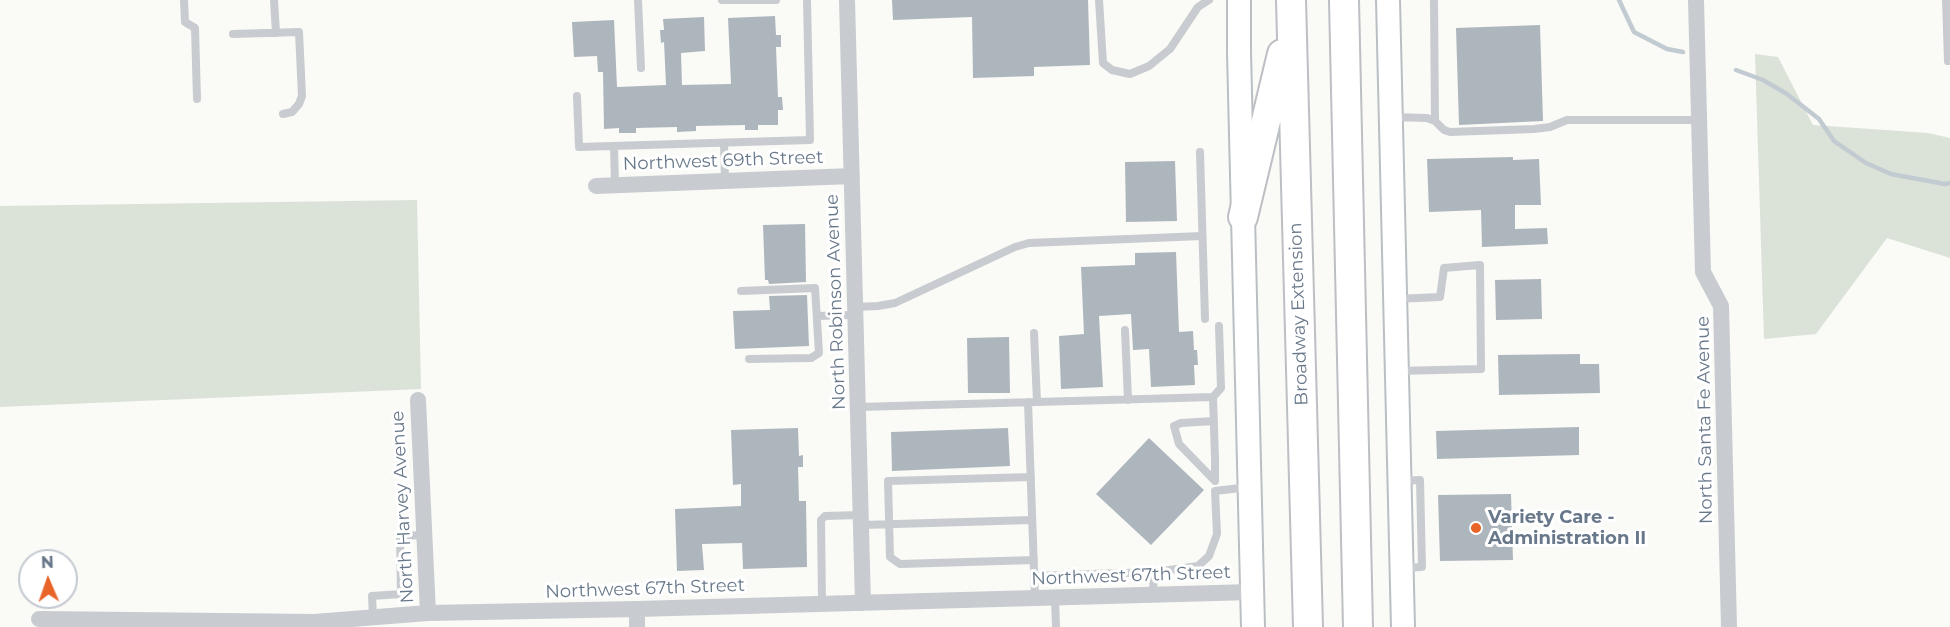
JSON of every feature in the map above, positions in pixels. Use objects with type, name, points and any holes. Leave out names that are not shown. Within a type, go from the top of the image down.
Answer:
[{"type":"highway","points":[[1344,0],[1358,627]]},
{"type":"highway","points":[[1243,217],[1291,8]]},
{"type":"highway","name":"Broadway Extension","points":[[1291,8],[1308,627]]},
{"type":"main road","points":[[1239,0],[1253,627]]},
{"type":"main road","points":[[1388,0],[1403,627]]},
{"type":"street","name":"North Robinson Avenue","points":[[847,0],[863,603]]},
{"type":"street","name":"North Santa Fe Avenue","points":[[1696,0],[1703,272],[1721,306],[1730,627]]},
{"type":"street","name":"Northwest 69th Street","points":[[596,186],[852,176]]},
{"type":"street","name":"North Harvey Avenue","points":[[418,400],[428,613]]},
{"type":"street","name":"Northwest 67th Street","points":[[39,619],[314,624],[428,613],[1252,592]]},
{"type":"street","points":[[637,609],[637,627]]},
{"type":"lane","points":[[184,0],[185,22],[195,28],[197,99]]},
{"type":"lane","points":[[274,0],[276,33]]},
{"type":"lane","points":[[638,0],[641,68]]},
{"type":"lane","points":[[722,0],[776,0]]},
{"type":"lane","points":[[577,96],[579,147],[810,140],[807,0]]},
{"type":"lane","points":[[1099,0],[1103,63],[1112,70],[1130,74],[1149,66],[1170,49],[1198,7],[1209,0]]},
{"type":"lane","points":[[1434,0],[1435,121]]},
{"type":"lane","points":[[1946,0],[1948,62]]},
{"type":"lane","points":[[233,34],[299,32],[302,96],[292,112],[283,114]]},
{"type":"lane","points":[[1391,117],[1413,117],[1435,121],[1449,132],[1534,129],[1550,127],[1567,120],[1700,120]]},
{"type":"lane","points":[[724,142],[725,181]]},
{"type":"lane","points":[[614,146],[615,185]]},
{"type":"lane","points":[[1200,152],[1205,319]]},
{"type":"lane","points":[[817,316],[895,303],[1015,247],[1029,243],[1202,236]]},
{"type":"lane","points":[[1395,298],[1440,297],[1444,267],[1480,265],[1481,369],[1397,371]]},
{"type":"lane","points":[[741,291],[815,288],[819,353],[812,358],[749,359]]},
{"type":"lane","points":[[1034,576],[1155,572],[1198,566],[1209,556],[1217,534],[1213,397],[1221,388],[1219,326]]},
{"type":"lane","points":[[1125,330],[1128,400]]},
{"type":"lane","points":[[1034,333],[1031,477],[1035,598]]},
{"type":"lane","points":[[859,407],[1213,397]]},
{"type":"lane","points":[[1214,421],[1181,423],[1174,426],[1179,444],[1215,481]]},
{"type":"lane","points":[[1031,477],[888,481],[890,557],[900,564],[1034,560]]},
{"type":"lane","points":[[1215,491],[1250,487]]},
{"type":"lane","points":[[822,603],[821,520],[825,516],[889,524],[1032,520]]},
{"type":"lane","points":[[373,617],[372,596],[401,594],[400,536],[425,535]]},
{"type":"lane","points":[[1152,595],[1155,572]]},
{"type":"lane","points":[[1055,598],[1056,627]]},
{"type":"shaded area","points":[[1755,54],[1778,57],[1813,125],[1928,133],[1950,138],[1950,258],[1887,238],[1816,334],[1764,339]]},
{"type":"shaded area","points":[[417,200],[421,389],[0,407],[0,206]]},
{"type":"building","points":[[892,0],[1088,0],[1090,65],[1034,67],[1034,76],[973,78],[972,17],[893,20]]},
{"type":"building","points":[[775,16],[776,35],[781,35],[781,47],[776,47],[778,97],[782,97],[783,110],[778,110],[778,125],[758,125],[758,130],[745,130],[745,125],[696,126],[696,131],[677,132],[677,127],[636,128],[636,133],[619,133],[619,128],[604,129],[603,72],[598,72],[597,56],[574,57],[572,22],[614,20],[617,87],[666,85],[664,42],[661,43],[660,30],[664,30],[663,19],[704,17],[705,51],[681,53],[682,85],[731,84],[728,18]]},
{"type":"building","points":[[1540,25],[1543,121],[1459,125],[1456,28]]},
{"type":"building","points":[[1513,157],[1513,160],[1539,159],[1541,205],[1515,205],[1515,229],[1547,228],[1548,244],[1482,247],[1481,210],[1429,212],[1427,159]]},
{"type":"building","points":[[1175,161],[1177,221],[1126,222],[1125,162]]},
{"type":"building","points":[[805,224],[806,282],[769,284],[768,280],[765,280],[763,225]]},
{"type":"building","points":[[1176,252],[1179,332],[1193,331],[1198,365],[1194,365],[1195,385],[1151,387],[1149,349],[1133,350],[1131,314],[1099,316],[1103,387],[1061,389],[1059,336],[1084,334],[1081,267],[1135,265],[1135,253]]},
{"type":"building","points":[[1541,279],[1542,319],[1496,320],[1495,280]]},
{"type":"building","points":[[807,295],[809,346],[735,349],[733,311],[770,310],[769,296]]},
{"type":"building","points":[[1009,337],[1010,393],[968,393],[967,338]]},
{"type":"building","points":[[1580,354],[1580,364],[1599,364],[1600,393],[1499,395],[1498,355]]},
{"type":"building","points":[[1579,427],[1579,455],[1437,459],[1436,431]]},
{"type":"building","points":[[798,428],[799,456],[803,455],[803,467],[798,467],[799,501],[806,501],[807,567],[743,569],[742,543],[702,544],[704,570],[677,571],[675,509],[741,506],[741,484],[733,485],[731,430]]},
{"type":"building","points":[[1008,428],[1010,466],[892,471],[891,432]]},
{"type":"building","points":[[1149,438],[1204,490],[1151,545],[1096,494]]},
{"type":"building","name":"Variety Care - Administration II","points":[[1511,494],[1513,560],[1440,561],[1438,495]]},
{"type":"waterway","points":[[1619,0],[1634,32],[1667,49],[1683,52]]},
{"type":"waterway","points":[[1736,70],[1763,80],[1787,94],[1819,119],[1834,141],[1866,163],[1891,174],[1950,183]]},
{"type":"place","name":"Variety Care - Administration II","points":[[1476,528]]}]
